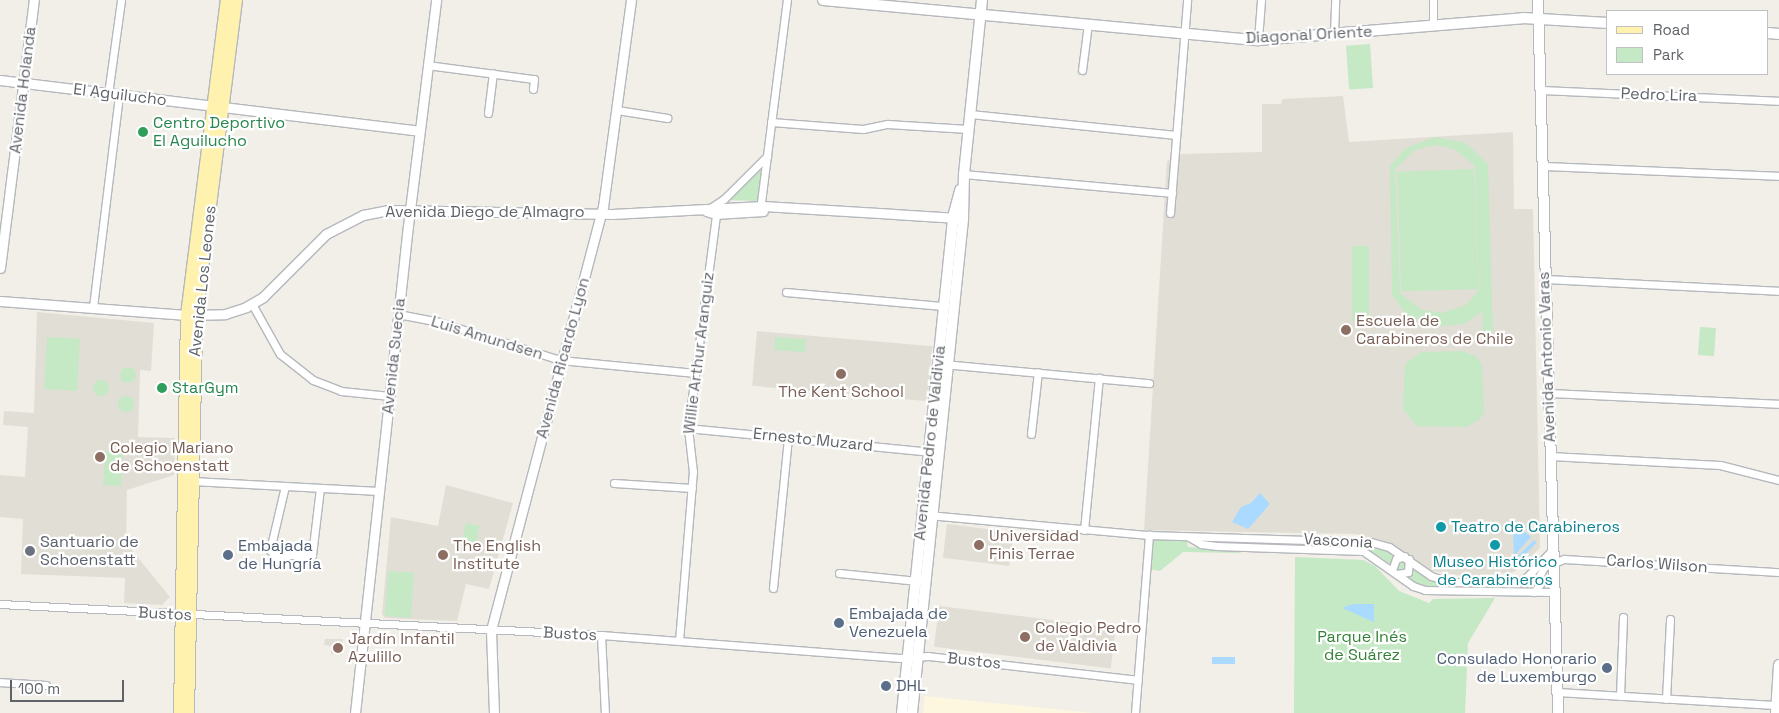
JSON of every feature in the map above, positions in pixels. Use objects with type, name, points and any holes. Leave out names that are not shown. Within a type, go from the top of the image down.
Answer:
[{"type":"main road","name":"Avenida Los Leones","points":[[188,713],[186,615],[191,316],[217,107],[226,0]]},
{"type":"main road","name":"Avenida Los Leones","points":[[217,107],[236,0]]},
{"type":"main road","name":"Diagonal Oriente","points":[[823,0],[1258,40],[1538,18],[1606,23]]},
{"type":"main road","name":"Avenida Pedro de Valdivia","points":[[943,364],[944,306],[964,174],[982,0]]},
{"type":"main road","name":"Avenida Antonio Varas","points":[[1538,0],[1544,279],[1558,713]]},
{"type":"main road","name":"Avenida Pedro de Valdivia","points":[[902,713],[913,657],[958,218]]},
{"type":"main road","name":"Avenida Los Leones","points":[[179,713],[186,615],[192,481],[191,316]]},
{"type":"main road","name":"Avenida Pedro de Valdivia","points":[[912,713],[913,657]]},
{"type":"main road","points":[[1777,708],[1779,665]]},
{"type":"street","name":"Avenida Holanda","points":[[0,268],[34,0]]},
{"type":"street","points":[[108,94],[121,0]]},
{"type":"street","name":"Avenida Suecia","points":[[355,713],[398,314],[436,0]]},
{"type":"street","name":"Avenida Ricardo Lyon","points":[[494,713],[491,630],[601,213],[631,0]]},
{"type":"street","points":[[760,209],[787,0]]},
{"type":"street","points":[[1170,213],[1188,0]]},
{"type":"street","points":[[1258,40],[1260,0]]},
{"type":"street","points":[[1334,35],[1335,0]]},
{"type":"street","points":[[1433,0],[1433,26]]},
{"type":"street","points":[[1082,70],[1088,24]]},
{"type":"street","points":[[427,65],[534,79],[533,89]]},
{"type":"street","points":[[488,113],[493,73]]},
{"type":"street","name":"El Aguilucho","points":[[0,80],[119,96],[419,131]]},
{"type":"street","name":"Pedro Lira","points":[[1540,90],[1779,101]]},
{"type":"street","points":[[93,307],[119,96]]},
{"type":"street","points":[[616,110],[667,118]]},
{"type":"street","points":[[970,114],[1176,135]]},
{"type":"street","points":[[771,122],[863,129],[887,124],[968,129]]},
{"type":"street","points":[[706,210],[724,199],[767,156]]},
{"type":"street","points":[[1542,166],[1779,176]]},
{"type":"street","points":[[964,174],[1172,193]]},
{"type":"street","name":"Avenida Diego de Almagro","points":[[0,301],[191,316],[225,314],[252,304],[326,234],[340,225],[373,212],[601,213],[706,210],[719,207],[760,209]]},
{"type":"street","name":"Avenida Diego de Almagro","points":[[706,210],[716,214],[777,207],[958,218]]},
{"type":"street","name":"Willie Arthur Aranguiz","points":[[678,641],[692,488],[688,428],[716,214]]},
{"type":"street","points":[[1544,279],[1779,291]]},
{"type":"street","points":[[786,292],[944,306]]},
{"type":"street","points":[[252,304],[280,354],[313,380],[341,391],[390,396]]},
{"type":"street","name":"Luis Amundsen","points":[[398,314],[439,322],[563,360],[695,373]]},
{"type":"street","points":[[943,364],[1149,383]]},
{"type":"street","points":[[1031,434],[1038,372]]},
{"type":"street","points":[[1084,530],[1099,378]]},
{"type":"street","points":[[1548,393],[1779,404]]},
{"type":"street","name":"Ernesto Muzard","points":[[688,428],[934,453]]},
{"type":"street","points":[[774,588],[788,438]]},
{"type":"street","points":[[1550,456],[1720,465],[1779,480]]},
{"type":"street","points":[[192,481],[379,491]]},
{"type":"street","points":[[614,483],[692,488]]},
{"type":"street","points":[[285,486],[270,550],[274,555],[312,555],[320,488]]},
{"type":"street","name":"Vasconia","points":[[927,515],[1149,535],[1382,544],[1407,558],[1431,576],[1451,582],[1517,583],[1537,573],[1552,550]]},
{"type":"street","points":[[1135,713],[1149,535]]},
{"type":"street","name":"Vasconia","points":[[1188,536],[1201,544],[1217,546],[1360,550],[1413,586],[1425,590],[1554,592]]},
{"type":"street","points":[[1407,558],[1408,572],[1395,572],[1396,559],[1407,558]]},
{"type":"street","name":"Carlos Wilson","points":[[1553,562],[1566,559],[1779,572]]},
{"type":"street","points":[[1537,573],[1553,562]]},
{"type":"street","points":[[838,573],[921,582]]},
{"type":"street","name":"Vasconia","points":[[1534,592],[1540,584],[1537,573]]},
{"type":"street","name":"Bustos","points":[[0,604],[601,635],[913,657],[1138,680]]},
{"type":"street","points":[[1620,696],[1623,618]]},
{"type":"street","points":[[1666,699],[1670,619]]},
{"type":"street","points":[[601,635],[605,713]]},
{"type":"street","points":[[0,682],[46,685]]},
{"type":"street","points":[[1557,692],[1777,708]]},
{"type":"shaded area","name":"Escuela de Carabineros de Chile","points":[[1343,96],[1349,142],[1513,132],[1514,209],[1533,209],[1540,548],[1514,572],[1468,577],[1433,571],[1383,541],[1356,534],[1144,530],[1167,161],[1181,154],[1262,152],[1262,104],[1281,104],[1282,99]]},
{"type":"shaded area","name":"Colegio Mariano de Schoenstatt","points":[[37,312],[154,323],[151,371],[140,370],[138,437],[175,438],[174,475],[127,490],[126,543],[170,597],[162,605],[124,603],[125,578],[21,574],[23,519],[0,517],[0,475],[25,477],[28,427],[3,425],[4,411],[34,413]]},
{"type":"shaded area","name":"The Kent School","points":[[757,331],[932,346],[928,401],[752,386]]},
{"type":"shaded area","name":"The English Institute","points":[[446,485],[513,503],[489,589],[466,584],[457,621],[385,618],[382,614],[391,517],[438,526]]},
{"type":"shaded area","name":"Universidad Finis Terrae","points":[[947,524],[1014,532],[1009,566],[943,558]]},
{"type":"shaded area","name":"Colegio Pedro de Valdivia","points":[[939,606],[1116,628],[1111,668],[934,647]]},
{"type":"shaded area","name":"Jardín Infantil Azulillo","points":[[325,639],[343,639],[342,655],[331,654],[331,646],[324,645]]},
{"type":"shaded area","points":[[925,696],[1093,713],[923,713]]},
{"type":"green space","points":[[1370,44],[1373,88],[1349,90],[1346,46]]},
{"type":"green space","points":[[1435,137],[1466,143],[1488,164],[1493,338],[1483,338],[1482,312],[1463,324],[1433,327],[1406,314],[1392,295],[1390,166],[1406,148]],"holes":[[[1435,145],[1454,149],[1475,166],[1479,290],[1466,305],[1442,313],[1422,310],[1400,293],[1395,169],[1415,150]]]},
{"type":"green space","points":[[764,164],[759,201],[729,200]]},
{"type":"green space","points":[[1474,169],[1478,289],[1401,292],[1397,172]]},
{"type":"green space","points":[[1352,246],[1369,246],[1369,321],[1352,321]]},
{"type":"green space","points":[[1700,327],[1716,328],[1714,356],[1698,355]]},
{"type":"green space","points":[[47,337],[80,339],[77,391],[44,389]]},
{"type":"green space","points":[[775,337],[806,339],[805,352],[774,350]]},
{"type":"green space","points":[[1462,351],[1476,356],[1482,365],[1484,412],[1479,420],[1466,427],[1416,426],[1403,409],[1405,364],[1421,352]]},
{"type":"green space","points":[[128,367],[136,375],[128,383],[120,375]]},
{"type":"green space","points":[[101,380],[109,388],[101,396],[93,388]]},
{"type":"green space","points":[[126,396],[134,404],[126,412],[118,404]]},
{"type":"green space","points":[[105,451],[123,452],[121,486],[103,485]]},
{"type":"green space","points":[[466,523],[480,526],[474,550],[461,547]]},
{"type":"green space","points":[[1152,538],[1186,539],[1188,547],[1238,550],[1241,553],[1183,552],[1160,571],[1150,569]]},
{"type":"green space","points":[[1226,540],[1375,546],[1388,550],[1430,579],[1448,586],[1516,586],[1533,577],[1537,585],[1533,590],[1429,588],[1417,585],[1382,558],[1361,547],[1227,543]]},
{"type":"green space","name":"Parque Inés de Suárez","points":[[1295,557],[1363,560],[1375,566],[1399,591],[1429,603],[1433,599],[1495,598],[1468,643],[1465,713],[1294,713]]},
{"type":"green space","points":[[388,571],[414,573],[411,618],[385,616]]},
{"type":"water","points":[[1260,493],[1270,504],[1248,529],[1232,522],[1241,507],[1251,503]]},
{"type":"water","points":[[1513,525],[1517,525],[1531,537],[1514,556]]},
{"type":"water","points":[[1534,540],[1537,543],[1520,560],[1517,557]]},
{"type":"water","points":[[1353,604],[1374,604],[1374,622],[1342,608]]},
{"type":"water","points":[[1212,657],[1235,657],[1235,664],[1212,664]]},
{"type":"place","name":"Centro Deportivo El Aguilucho","points":[[143,132]]},
{"type":"place","name":"Escuela de Carabineros de Chile","points":[[1346,330]]},
{"type":"place","name":"The Kent School","points":[[841,374]]},
{"type":"place","name":"StarGym","points":[[162,388]]},
{"type":"place","name":"Colegio Mariano de Schoenstatt","points":[[100,457]]},
{"type":"place","name":"Teatro de Carabineros","points":[[1441,527]]},
{"type":"place","name":"Universidad Finis Terrae","points":[[979,545]]},
{"type":"place","name":"Museo Histórico de Carabineros","points":[[1495,545]]},
{"type":"place","name":"Santuario de Schoenstatt","points":[[30,551]]},
{"type":"place","name":"Embajada de Hungría","points":[[228,555]]},
{"type":"place","name":"The English Institute","points":[[443,555]]},
{"type":"place","name":"Embajada de Venezuela","points":[[839,623]]},
{"type":"place","name":"Colegio Pedro de Valdivia","points":[[1025,637]]},
{"type":"place","name":"Jardín Infantil Azulillo","points":[[338,648]]},
{"type":"place","name":"Consulado Honorario de Luxemburgo","points":[[1607,668]]},
{"type":"place","name":"DHL","points":[[886,686]]}]
